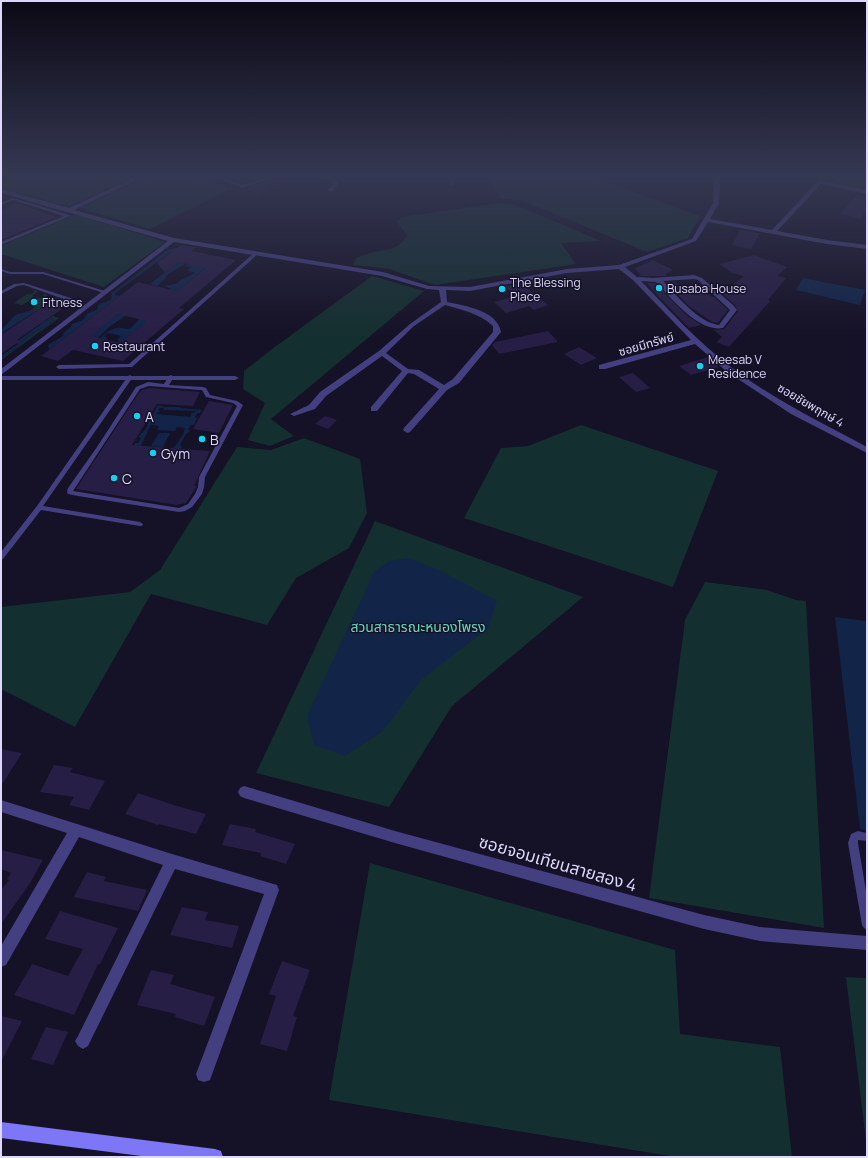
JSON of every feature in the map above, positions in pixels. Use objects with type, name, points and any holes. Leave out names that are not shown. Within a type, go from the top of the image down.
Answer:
[{"type":"main road","points":[[1,1130],[215,1157]]},
{"type":"street","points":[[135,229],[173,240],[383,274],[429,288],[470,289],[567,271],[620,267],[694,240],[701,229]]},
{"type":"street","points":[[757,229],[827,242],[867,247]]},
{"type":"street","points":[[773,232],[776,229]]},
{"type":"street","points":[[1,373],[173,240]]},
{"type":"street","name":"ซอยชัยพฤกษ์ 4","points":[[620,267],[635,279],[696,341],[729,369],[794,412],[867,450]]},
{"type":"street","points":[[635,279],[658,280],[689,276],[700,278],[734,310],[721,327],[711,326],[697,317],[658,280]]},
{"type":"street","points":[[442,288],[444,303]]},
{"type":"street","points":[[294,414],[312,407],[323,394],[382,353],[412,325],[436,310],[444,303]]},
{"type":"street","points":[[407,430],[444,388],[460,377],[496,332],[496,325],[491,320],[475,312],[444,303]]},
{"type":"street","name":"ซอยมีทรัพย์","points":[[602,368],[696,341]]},
{"type":"street","points":[[382,353],[406,371],[416,372],[444,388]]},
{"type":"street","points":[[374,409],[406,371]]},
{"type":"street","points":[[1,378],[235,378]]},
{"type":"street","name":"ซอยจอมเทียนสายสอง 4","points":[[244,792],[395,837],[704,922],[760,934],[867,943]]},
{"type":"street","points":[[1,806],[172,861],[272,890],[204,1074]]},
{"type":"street","points":[[1,960],[76,830]]},
{"type":"street","points":[[84,1041],[172,861]]},
{"type":"lane","points":[[1,244],[37,229]]},
{"type":"lane","points":[[59,367],[130,366],[257,253]]},
{"type":"lane","points":[[1,270],[10,273],[43,273],[106,292]]},
{"type":"lane","points":[[1,293],[16,284],[24,284],[80,304],[90,305]]},
{"type":"lane","points":[[1,557],[38,508],[130,377]]},
{"type":"lane","points":[[166,386],[171,377]]},
{"type":"lane","points":[[148,384],[166,386],[201,388],[204,389],[208,396],[235,402],[240,406],[200,481],[201,488],[191,505],[185,510],[179,510],[70,492],[70,489],[138,388],[148,384]]},
{"type":"lane","points":[[38,508],[140,524]]},
{"type":"lane","points":[[867,837],[858,835],[854,837],[853,843],[867,925]]},
{"type":"green space","points":[[41,229],[124,229],[165,242],[104,287],[1,254],[1,246]]},
{"type":"green space","points":[[402,229],[573,229],[601,241],[561,243],[576,264],[435,285],[389,269],[353,265],[356,258],[372,252],[393,248],[401,244],[407,235]]},
{"type":"green space","points":[[591,229],[693,229],[688,238],[647,252]]},
{"type":"green space","points":[[372,276],[424,291],[271,419],[294,436],[270,446],[248,440],[265,403],[243,389],[244,371]]},
{"type":"green space","points":[[28,288],[38,291],[32,296],[40,298],[45,294],[48,295],[43,299],[51,301],[56,297],[77,304],[75,306],[53,300],[36,311],[31,310],[39,304],[37,303],[40,301],[35,300],[26,302],[22,305],[14,303],[27,294],[30,295],[35,291]]},
{"type":"green space","points":[[53,316],[59,318],[1,360],[1,358],[14,350],[28,337],[51,322],[53,320],[51,317]]},
{"type":"green space","points":[[581,425],[718,471],[673,587],[464,518],[501,448],[528,446]]},
{"type":"green space","points":[[304,438],[360,459],[367,513],[349,548],[296,578],[267,625],[151,594],[75,727],[1,689],[1,607],[130,592],[160,570],[237,447],[271,450]]},
{"type":"green space","name":"สวนสาธารณะหนองโพรง","points":[[375,521],[583,597],[452,706],[389,807],[256,773]]},
{"type":"green space","points":[[705,582],[767,590],[796,600],[806,601],[824,928],[649,898],[685,620]]},
{"type":"green space","points":[[370,863],[675,950],[680,1034],[780,1047],[792,1157],[676,1157],[329,1100]]},
{"type":"green space","points":[[846,977],[867,978],[867,1149]]},
{"type":"water","points":[[174,248],[183,249],[179,253],[172,251],[115,293],[115,295],[124,299],[117,298],[46,352],[49,349],[48,345],[63,336],[64,332],[70,328],[72,324],[83,320],[88,313],[97,310],[98,305],[111,300],[111,293],[166,251]]},
{"type":"water","points":[[182,259],[185,264],[168,274],[157,286],[150,284]]},
{"type":"water","points":[[187,264],[215,267],[211,271],[204,269],[172,295],[171,289],[165,286],[178,283],[179,281],[195,273],[187,271],[191,267],[185,266]]},
{"type":"water","points":[[803,278],[865,290],[860,305],[796,290]]},
{"type":"water","points":[[31,310],[36,311],[2,333],[4,334],[1,336],[1,330],[14,316]]},
{"type":"water","points":[[134,310],[109,327],[97,339],[81,343],[118,314],[123,315]]},
{"type":"water","points":[[161,310],[124,341],[131,343],[113,345],[119,341],[117,340],[121,336],[108,333],[104,336],[108,338],[104,340],[100,338],[113,329],[131,328],[140,318]]},
{"type":"water","points":[[51,317],[53,320],[51,322],[28,337],[14,350],[1,358],[1,356],[18,344],[16,343],[19,340]]},
{"type":"water","points":[[158,405],[164,406],[163,407],[179,407],[202,410],[200,413],[197,413],[195,418],[197,418],[194,425],[191,425],[188,430],[191,430],[186,434],[180,445],[182,447],[180,450],[177,450],[174,455],[177,456],[172,459],[166,470],[168,473],[165,478],[159,477],[157,479],[151,478],[148,475],[128,474],[129,472],[120,471],[122,468],[119,468],[122,464],[125,464],[128,459],[125,458],[129,453],[126,452],[129,449],[132,449],[135,443],[138,443],[141,438],[138,437],[148,426],[147,425]],"holes":[[[160,408],[164,408],[163,410],[196,411],[191,413],[191,417],[156,414],[160,411],[158,410]],[[151,425],[159,426],[157,430],[175,431],[177,427],[185,428],[183,435],[175,446],[169,451],[162,467],[155,471],[129,469],[128,466],[134,456],[133,455],[140,447]]]},
{"type":"water","points":[[159,433],[170,433],[163,447],[151,446]]},
{"type":"water","points":[[408,558],[439,570],[497,601],[488,628],[421,680],[383,731],[345,756],[314,745],[307,716],[374,572],[389,561]]},
{"type":"water","points":[[835,617],[867,621],[867,831],[860,829]]},
{"type":"building","points":[[1,229],[27,229],[1,240]]},
{"type":"building","points":[[740,230],[760,233],[751,249],[732,245]]},
{"type":"building","points":[[181,245],[197,247],[192,251],[236,260],[179,308],[184,309],[123,361],[73,350],[58,361],[41,356],[138,282],[177,291],[206,268],[178,262],[165,273],[157,263]],"holes":[[[118,314],[147,321],[121,343],[91,336]]]},
{"type":"building","points":[[754,255],[787,267],[777,276],[786,278],[768,300],[770,301],[729,347],[716,342],[722,337],[714,330],[724,329],[738,311],[734,304],[723,294],[744,276],[732,273],[719,264]]},
{"type":"building","points":[[653,260],[673,270],[665,274],[667,276],[641,276],[635,268]]},
{"type":"building","points":[[666,282],[674,282],[684,290],[700,288],[714,297],[728,310],[718,323],[712,322],[689,306]]},
{"type":"building","points":[[520,283],[548,305],[534,310],[529,306],[506,313],[494,302],[516,296],[505,287]]},
{"type":"building","points":[[647,283],[655,283],[685,314],[701,325],[689,328]]},
{"type":"building","points":[[53,300],[69,304],[17,340],[20,341],[1,354],[1,335]]},
{"type":"building","points":[[548,331],[558,342],[499,354],[492,345],[495,342]]},
{"type":"building","points":[[579,347],[597,358],[581,365],[564,354]]},
{"type":"building","name":"Meesab V Residence","points":[[708,357],[719,367],[691,375],[679,366]]},
{"type":"building","points":[[633,373],[650,388],[636,392],[619,377]]},
{"type":"building","points":[[149,388],[200,392],[193,406],[157,404],[132,445],[210,451],[194,486],[197,486],[186,503],[177,505],[76,489],[138,394],[142,390]]},
{"type":"building","points":[[209,401],[233,405],[219,433],[193,429]]},
{"type":"building","points":[[325,416],[337,420],[328,429],[315,424]]},
{"type":"building","points":[[1,749],[22,753],[1,786]]},
{"type":"building","points":[[54,765],[73,768],[70,772],[105,781],[89,810],[69,805],[74,797],[40,792]]},
{"type":"building","points":[[138,793],[206,814],[196,834],[159,824],[158,825],[125,814]]},
{"type":"building","points":[[230,824],[256,829],[255,832],[295,844],[286,864],[260,856],[261,853],[222,845]]},
{"type":"building","points":[[1,850],[43,860],[30,883],[1,924],[1,890],[9,880],[7,879],[11,873],[1,869]]},
{"type":"building","points":[[87,872],[106,877],[104,881],[147,890],[138,911],[74,897]]},
{"type":"building","points":[[182,907],[208,912],[205,920],[239,926],[232,948],[170,935]]},
{"type":"building","points":[[60,911],[118,928],[100,964],[98,964],[74,1015],[14,995],[32,964],[68,976],[83,949],[45,939]]},
{"type":"building","points":[[282,961],[310,970],[293,1016],[297,1017],[287,1051],[260,1044],[276,996],[269,994]]},
{"type":"building","points":[[151,970],[174,975],[170,984],[215,997],[204,1026],[175,1017],[176,1014],[137,1005]]},
{"type":"building","points":[[1,1016],[22,1021],[1,1062]]},
{"type":"building","points":[[46,1027],[68,1032],[53,1065],[31,1059]]},
{"type":"place","name":"Busaba House","points":[[659,288]]},
{"type":"place","name":"The Blessing Place","points":[[502,289]]},
{"type":"place","name":"Fitness","points":[[34,302]]},
{"type":"place","name":"Restaurant","points":[[95,346]]},
{"type":"place","name":"Meesab V Residence","points":[[700,366]]},
{"type":"place","name":"A","points":[[137,416]]},
{"type":"place","name":"B","points":[[202,439]]},
{"type":"place","name":"Gym","points":[[153,453]]},
{"type":"place","name":"C","points":[[114,478]]}]
